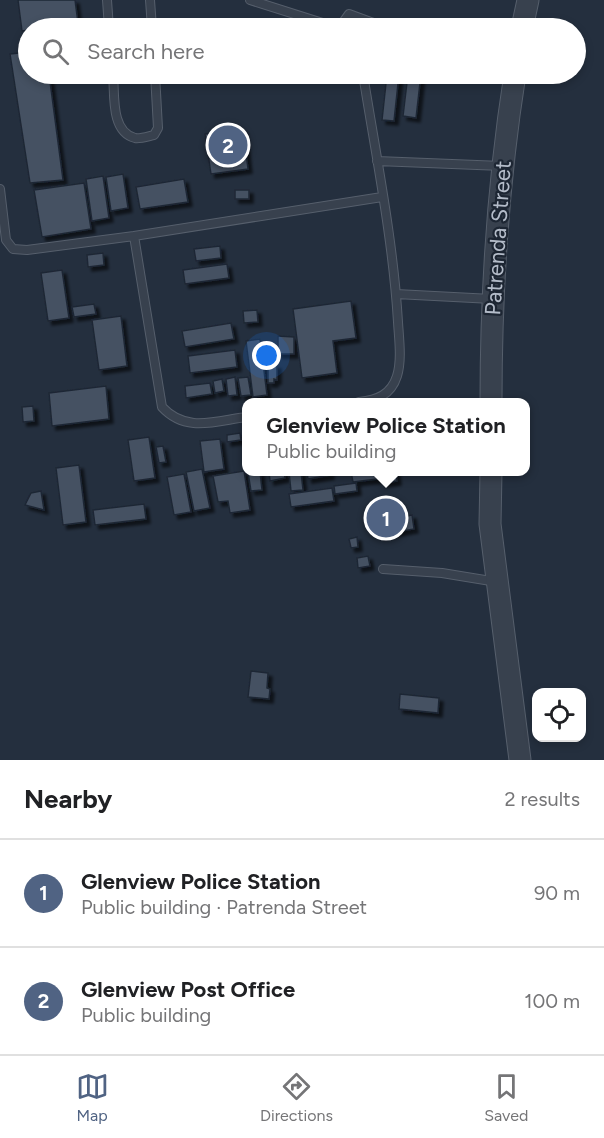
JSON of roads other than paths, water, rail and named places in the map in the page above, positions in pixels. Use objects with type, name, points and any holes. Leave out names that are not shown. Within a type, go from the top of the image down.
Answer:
[{"type":"street","points":[[524,18],[528,0]]},
{"type":"street","name":"Patrenda Street","points":[[491,398],[493,299],[502,166],[514,84]]},
{"type":"street","points":[[491,476],[490,524],[520,760]]},
{"type":"lane","points":[[107,0],[109,18]]},
{"type":"lane","points":[[150,0],[151,18]]},
{"type":"lane","points":[[250,0],[309,18]]},
{"type":"lane","points":[[346,18],[349,14],[360,18]]},
{"type":"lane","points":[[114,84],[117,120],[122,130],[135,138],[154,135],[158,128],[156,84]]},
{"type":"lane","points":[[365,84],[396,294],[399,348],[397,376],[390,390],[380,398]]},
{"type":"lane","points":[[377,161],[502,166]]},
{"type":"lane","points":[[0,189],[6,240],[14,249],[27,250],[135,236],[382,197]]},
{"type":"lane","points":[[135,236],[162,407],[172,418],[189,424],[242,417]]},
{"type":"lane","points":[[396,294],[493,299]]},
{"type":"lane","points":[[383,569],[442,573],[497,582]]},
{"type":"place","name":"Glenview Post Office","points":[[228,145]]},
{"type":"place","name":"Glenview Police Station","points":[[386,518]]}]
